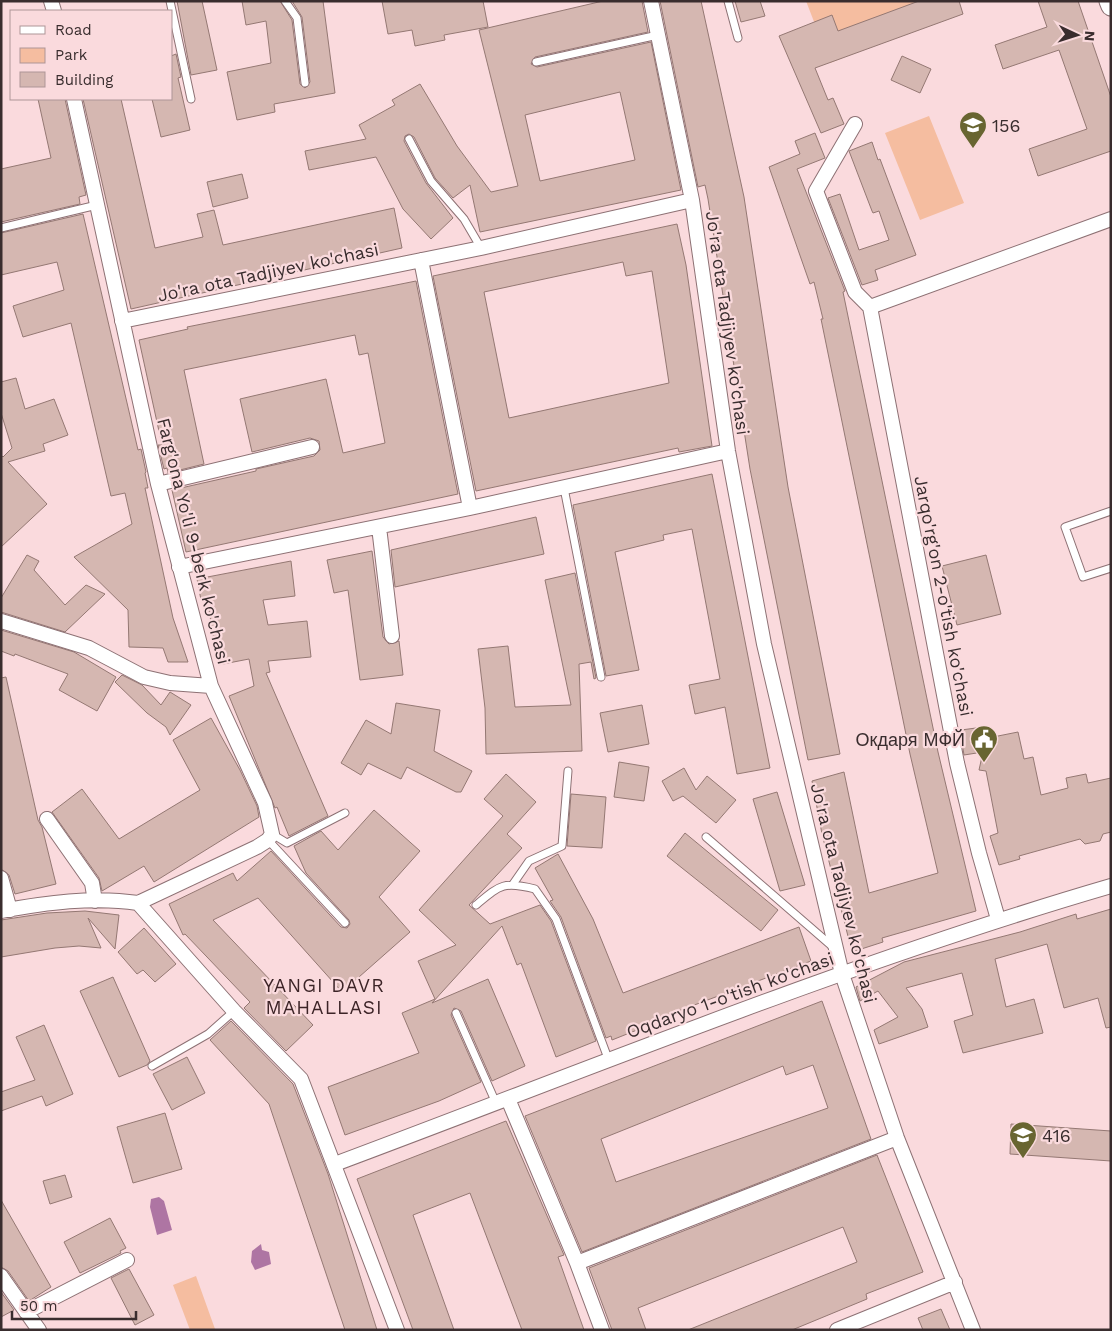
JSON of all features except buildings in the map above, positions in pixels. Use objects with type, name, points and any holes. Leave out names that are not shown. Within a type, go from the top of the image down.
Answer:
[{"type":"main road","points":[[1109,1],[1111,6]]},
{"type":"street","name":"Jo'ra ota Tadjiyev ko'chasi","points":[[651,1],[692,200],[728,451],[764,644],[842,974],[897,1138],[973,1330]]},
{"type":"street","name":"Farg'ona Yo'li 9-berk ko'chasi","points":[[74,100],[158,484],[179,567],[211,686],[265,803],[270,837]]},
{"type":"street","name":"Jarqo'rg'on 2-o'tish ko'chasi","points":[[855,124],[816,191],[855,292],[870,308],[957,763],[978,853],[998,919]]},
{"type":"street","name":"Jo'ra ota Tadjiyev ko'chasi","points":[[122,321],[481,248],[692,200]]},
{"type":"street","points":[[870,308],[1111,219]]},
{"type":"street","points":[[422,260],[470,508]]},
{"type":"street","points":[[158,484],[312,447]]},
{"type":"street","name":"Jo'ra ota Tadjiyev ko'chasi","points":[[179,567],[470,508],[728,451]]},
{"type":"street","points":[[379,527],[392,636]]},
{"type":"street","points":[[1,621],[89,648],[144,677],[170,683],[211,686]]},
{"type":"street","points":[[47,819],[92,883],[95,901]]},
{"type":"street","points":[[138,904],[270,837]]},
{"type":"street","points":[[1,878],[6,910],[44,904],[114,899],[138,904],[234,1012],[301,1079],[397,1330]]},
{"type":"street","name":"Oqdaryo 1-o'tish ko'chasi","points":[[335,1164],[842,974],[998,919],[1111,886]]},
{"type":"street","points":[[502,1102],[577,1263],[602,1330]]},
{"type":"street","points":[[577,1263],[897,1138]]},
{"type":"street","points":[[26,1312],[127,1260]]},
{"type":"street","points":[[1,1276],[36,1329]]},
{"type":"street","points":[[837,1330],[955,1282]]},
{"type":"lane","points":[[285,1],[297,18],[305,83]]},
{"type":"lane","points":[[728,1],[738,38]]},
{"type":"lane","points":[[172,10],[191,99]]},
{"type":"lane","points":[[536,62],[658,35]]},
{"type":"lane","points":[[409,139],[431,181],[464,219],[481,248]]},
{"type":"lane","points":[[1,228],[97,205]]},
{"type":"lane","points":[[564,488],[601,677]]},
{"type":"lane","points":[[1111,511],[1065,527],[1083,578],[1111,568]]},
{"type":"lane","points":[[513,884],[528,860],[562,846],[568,771]]},
{"type":"lane","points":[[270,837],[287,843],[345,813]]},
{"type":"lane","points":[[270,837],[345,922]]},
{"type":"lane","points":[[706,837],[836,949]]},
{"type":"lane","points":[[476,905],[498,888],[513,884],[534,889],[556,919],[608,1061]]},
{"type":"lane","points":[[152,1066],[208,1034],[234,1012]]},
{"type":"lane","points":[[456,1013],[502,1102]]},
{"type":"green space","points":[[806,1],[955,1],[959,11],[830,63]]},
{"type":"green space","points":[[929,116],[964,203],[920,220],[885,133]]},
{"type":"green space","points":[[196,1276],[214,1330],[190,1330],[173,1285]]},
{"type":"shaded area","points":[[159,1197],[164,1201],[172,1230],[157,1235],[150,1207],[151,1199]]},
{"type":"shaded area","points":[[261,1244],[262,1250],[269,1252],[271,1264],[255,1270],[251,1262],[252,1251]]},
{"type":"place","name":"156","points":[[973,149]]},
{"type":"place","name":"Окдаря МФЙ","points":[[984,763]]},
{"type":"place","name":"416","points":[[1023,1159]]},
{"type":"district","name":"YANGI DAVR MAHALLASI","points":[[324,996]]}]
